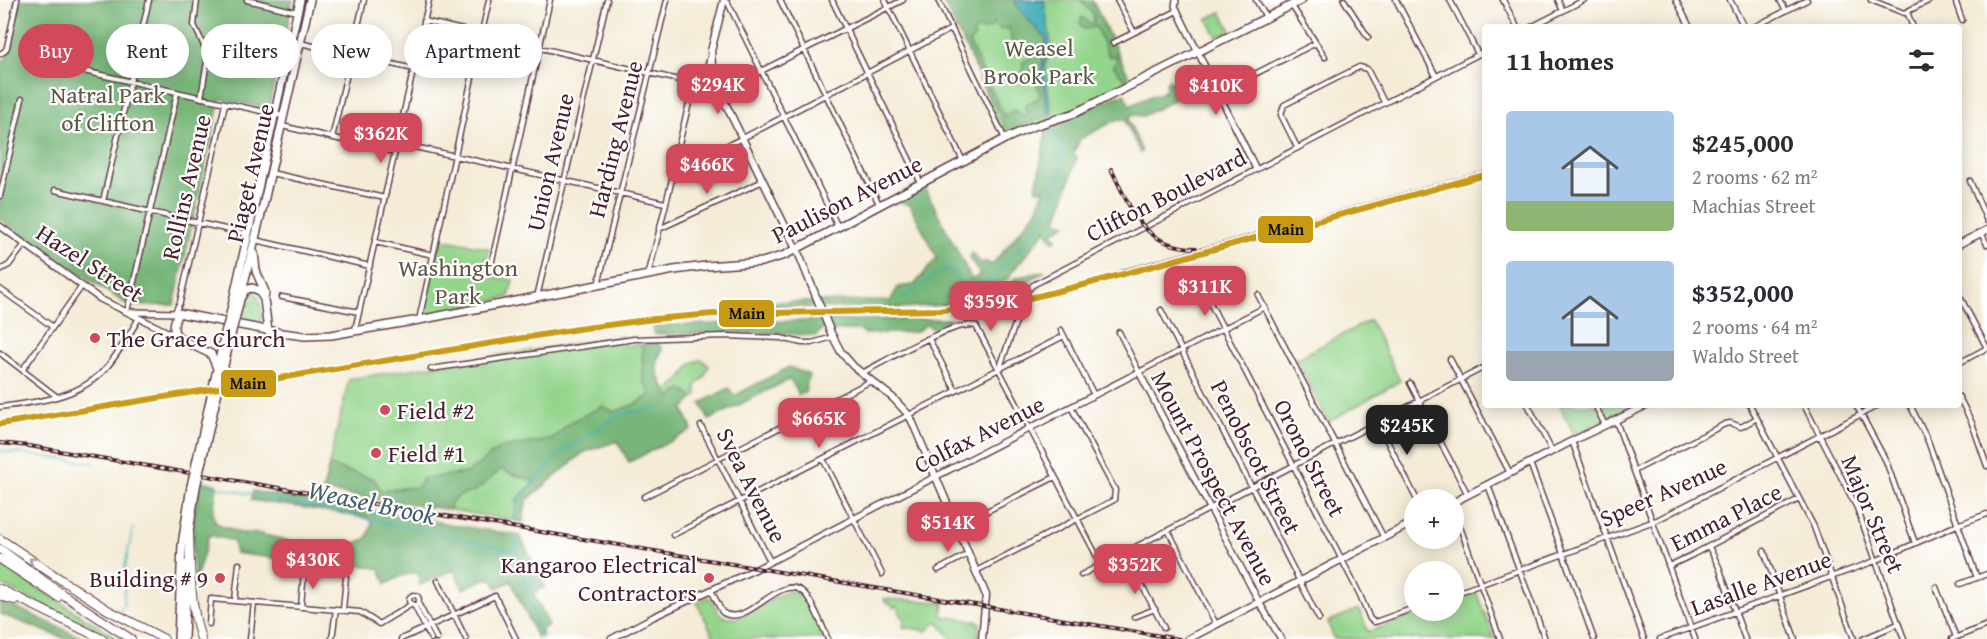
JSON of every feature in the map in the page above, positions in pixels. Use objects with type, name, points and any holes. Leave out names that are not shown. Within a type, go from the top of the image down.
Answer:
[{"type":"highway","points":[[189,533],[191,582],[195,616],[201,639]]},
{"type":"highway","points":[[0,539],[115,613],[164,639]]},
{"type":"highway","points":[[0,549],[62,594],[131,639]]},
{"type":"highway","points":[[0,559],[122,639]]},
{"type":"highway","points":[[0,589],[102,639]]},
{"type":"highway","points":[[0,596],[38,608]]},
{"type":"main road","name":"Piaget Avenue","points":[[231,325],[248,234],[300,0]]},
{"type":"main road","name":"Piaget Avenue","points":[[231,325],[257,242],[310,0]]},
{"type":"main road","points":[[724,0],[711,51],[711,70],[718,90],[797,250],[833,337],[844,357],[893,398],[909,416],[986,596],[982,639]]},
{"type":"main road","name":"Paulison Avenue","points":[[176,313],[268,331],[305,336],[332,335],[706,266],[762,262],[797,250],[1005,139],[1031,127],[1075,112],[1302,0]]},
{"type":"main road","points":[[1962,242],[1984,231]]},
{"type":"main road","points":[[257,242],[255,266],[265,292],[268,331]]},
{"type":"main road","points":[[237,308],[244,292],[249,288],[258,290],[264,299]]},
{"type":"main road","name":"Rollins Avenue","points":[[176,313],[173,326],[177,337]]},
{"type":"main road","points":[[219,372],[223,342],[231,325]]},
{"type":"main road","points":[[178,639],[182,545],[231,325]]},
{"type":"main road","name":"Hazel Street","points":[[177,337],[204,350]]},
{"type":"main road","points":[[204,350],[213,350],[223,342]]},
{"type":"main road","points":[[204,350],[213,357],[219,372]]},
{"type":"main road","points":[[1464,497],[1641,408]]},
{"type":"main road","points":[[184,639],[189,533],[194,486]]},
{"type":"main road","points":[[1188,639],[1404,527]]},
{"type":"street","points":[[0,54],[7,47],[17,0]]},
{"type":"street","points":[[103,201],[149,0]]},
{"type":"street","points":[[197,0],[194,25],[205,48],[207,61],[201,98]]},
{"type":"street","points":[[247,0],[298,12]]},
{"type":"street","points":[[359,24],[364,0]]},
{"type":"street","points":[[423,24],[429,0]]},
{"type":"street","points":[[484,24],[489,0]]},
{"type":"street","points":[[542,38],[550,0]]},
{"type":"street","name":"Union Avenue","points":[[537,297],[607,0]]},
{"type":"street","name":"Harding Avenue","points":[[598,286],[667,0]]},
{"type":"street","points":[[724,0],[728,3],[762,70],[838,228]]},
{"type":"street","points":[[780,0],[880,206]]},
{"type":"street","points":[[832,0],[921,183]]},
{"type":"street","points":[[885,0],[963,161]]},
{"type":"street","points":[[542,47],[718,90],[903,0]]},
{"type":"street","points":[[938,0],[1005,139]]},
{"type":"street","points":[[1117,0],[1134,32]]},
{"type":"street","points":[[1176,0],[1177,11],[1256,169]]},
{"type":"street","points":[[1256,0],[1267,18]]},
{"type":"street","points":[[1344,0],[1368,37]]},
{"type":"street","points":[[1396,0],[1436,76]]},
{"type":"street","points":[[1450,0],[1478,54]]},
{"type":"street","points":[[1503,0],[1515,24]]},
{"type":"street","points":[[1558,0],[1563,10]]},
{"type":"street","points":[[1537,24],[1584,0]]},
{"type":"street","points":[[1676,0],[1688,24]]},
{"type":"street","points":[[1730,0],[1742,24]]},
{"type":"street","points":[[1780,0],[1786,11]]},
{"type":"street","points":[[1760,24],[1807,0]]},
{"type":"street","points":[[1871,0],[1898,11],[1907,12],[1930,0]]},
{"type":"street","points":[[1955,0],[1962,20]]},
{"type":"street","points":[[1291,5],[1325,57]]},
{"type":"street","points":[[1113,43],[1177,11]]},
{"type":"street","points":[[1907,12],[1912,24]]},
{"type":"street","points":[[424,21],[437,24]]},
{"type":"street","points":[[648,276],[673,173],[678,168],[743,138],[951,29]]},
{"type":"street","points":[[300,43],[311,46]]},
{"type":"street","points":[[1237,83],[1316,44]]},
{"type":"street","points":[[702,85],[711,51]]},
{"type":"street","name":"Clifton Boulevard","points":[[999,370],[1022,298],[1033,285],[1482,52]]},
{"type":"street","points":[[1297,147],[1281,115],[1284,105],[1359,67],[1367,69],[1384,102]]},
{"type":"street","points":[[94,74],[284,116]]},
{"type":"street","points":[[1180,91],[1208,76]]},
{"type":"street","points":[[332,138],[346,78]]},
{"type":"street","points":[[355,332],[412,78]]},
{"type":"street","points":[[418,320],[472,78]]},
{"type":"street","points":[[489,274],[533,78]]},
{"type":"street","points":[[676,156],[694,83]]},
{"type":"street","points":[[176,313],[128,312],[177,93]]},
{"type":"street","points":[[0,196],[22,99]]},
{"type":"street","name":"Rollins Avenue","points":[[176,313],[225,104]]},
{"type":"street","points":[[273,124],[395,152]]},
{"type":"street","points":[[397,143],[665,203]]},
{"type":"street","points":[[271,172],[385,198]]},
{"type":"street","points":[[659,229],[764,181]]},
{"type":"street","points":[[1970,181],[1987,221]]},
{"type":"street","points":[[55,190],[248,234]]},
{"type":"street","name":"Hazel Street","points":[[0,226],[100,298],[177,337]]},
{"type":"street","points":[[1984,231],[1987,244]]},
{"type":"street","points":[[257,242],[370,266]]},
{"type":"street","points":[[375,242],[433,255]]},
{"type":"street","points":[[0,270],[9,265],[25,244]]},
{"type":"street","points":[[23,369],[82,286]]},
{"type":"street","points":[[0,289],[53,327]]},
{"type":"street","name":"Orono Street","points":[[1206,295],[1371,620],[1374,622],[1404,611]]},
{"type":"street","points":[[1258,295],[1384,538]]},
{"type":"street","points":[[282,297],[359,312]]},
{"type":"street","points":[[1962,301],[1987,348],[1962,361]]},
{"type":"street","name":"Colfax Avenue","points":[[611,639],[770,561],[1265,307]]},
{"type":"street","name":"Penobscot Street","points":[[1161,310],[1319,619]]},
{"type":"street","points":[[0,407],[77,390],[97,377],[111,361],[139,318]]},
{"type":"street","points":[[862,373],[950,329],[974,325],[1101,564]]},
{"type":"street","points":[[1061,330],[1094,395]]},
{"type":"street","name":"Mount Prospect Avenue","points":[[1119,332],[1259,602],[1281,639]]},
{"type":"street","points":[[431,369],[634,339],[726,336],[781,338],[812,343],[833,337]]},
{"type":"street","points":[[673,535],[1064,336]]},
{"type":"street","points":[[929,339],[956,391]]},
{"type":"street","points":[[0,353],[56,396]]},
{"type":"street","points":[[1450,359],[1510,473]]},
{"type":"street","points":[[1081,575],[1482,368]]},
{"type":"street","points":[[644,497],[872,381]]},
{"type":"street","points":[[1410,384],[1468,495]]},
{"type":"street","points":[[1962,403],[1972,423],[1987,466]]},
{"type":"street","points":[[976,571],[1112,502],[1116,494],[1071,407]]},
{"type":"street","points":[[1530,408],[1552,451]]},
{"type":"street","points":[[1596,408],[1605,425]]},
{"type":"street","points":[[1752,408],[1814,527],[1854,639]]},
{"type":"street","name":"Major Street","points":[[1806,408],[1857,508],[1904,639]]},
{"type":"street","points":[[1858,408],[1886,461],[1915,543]]},
{"type":"street","name":"Speer Avenue","points":[[1464,590],[1652,522],[1873,408]]},
{"type":"street","points":[[1912,408],[1928,441],[1977,578]]},
{"type":"street","points":[[1634,471],[1725,424],[1730,423],[1741,427],[1757,418]]},
{"type":"street","points":[[1616,420],[1695,639]]},
{"type":"street","points":[[1378,423],[1411,489]]},
{"type":"street","name":"Svea Avenue","points":[[701,426],[770,561]]},
{"type":"street","points":[[1572,441],[1644,639]]},
{"type":"street","points":[[823,459],[882,574]]},
{"type":"street","points":[[1530,463],[1594,639]]},
{"type":"street","points":[[957,527],[1056,477]]},
{"type":"street","points":[[1488,484],[1545,639]]},
{"type":"street","name":"Emma Place","points":[[1669,566],[1800,499]]},
{"type":"street","name":"Lasalle Avenue","points":[[1660,639],[1875,561],[1987,514]]},
{"type":"street","points":[[1168,530],[1216,624]]},
{"type":"street","points":[[1464,540],[1500,639]]},
{"type":"street","points":[[1709,547],[1719,567],[1745,639]]},
{"type":"street","points":[[1764,551],[1796,639]]},
{"type":"street","points":[[1125,552],[1164,628]]},
{"type":"street","points":[[938,570],[969,554]]},
{"type":"street","points":[[235,601],[239,564]]},
{"type":"street","points":[[301,606],[304,572]]},
{"type":"street","points":[[1960,584],[1987,574]]},
{"type":"street","points":[[343,610],[346,577]]},
{"type":"street","points":[[438,581],[465,639]]},
{"type":"street","points":[[1936,587],[1954,638],[1987,625]]},
{"type":"street","points":[[711,590],[722,612],[733,616],[744,614],[776,593],[791,588],[799,590],[807,597],[828,639]]},
{"type":"street","points":[[401,639],[495,596],[516,639]]},
{"type":"street","points":[[209,624],[211,599],[362,612],[379,624],[415,604],[437,639]]},
{"type":"street","points":[[250,639],[254,603]]},
{"type":"street","points":[[332,639],[336,609]]},
{"type":"street","points":[[1134,617],[1155,609]]},
{"type":"street","points":[[1863,639],[1898,624]]},
{"type":"street","points":[[428,626],[431,639]]},
{"type":"green space","name":"Natral Park of Clifton","points":[[21,0],[293,0],[288,24],[201,24],[201,78],[275,78],[267,108],[220,99],[174,305],[129,306],[0,219],[0,63],[7,58]]},
{"type":"green space","name":"Weasel Brook Park","points":[[942,0],[1092,0],[1131,81],[1075,113],[1005,139],[961,35]]},
{"type":"green space","points":[[942,0],[1014,0],[1032,24],[1044,34],[1046,39],[1041,75],[1049,116],[1008,132]],"holes":[[[995,22],[1001,30],[1009,27],[1011,39],[1015,45],[1027,46],[1032,52],[1031,58],[1023,62],[1023,75],[1028,79],[1036,79],[1040,97],[1025,105],[1024,116],[1014,110],[1005,117],[969,43],[974,38],[974,31],[992,27]]]},
{"type":"green space","points":[[1081,0],[1092,0],[1131,81],[1125,80],[1113,65],[1117,61],[1115,55],[1109,57],[1096,27],[1085,29],[1081,26],[1082,17],[1090,24],[1094,22],[1095,17]]},
{"type":"green space","points":[[1221,12],[1231,31],[1217,37],[1207,19]]},
{"type":"green space","points":[[1169,79],[1178,98],[1143,116],[1133,115],[1128,118],[1142,152],[1140,153],[1125,120],[1118,119],[1080,139],[1073,155],[1077,157],[1057,221],[1066,224],[1053,232],[1057,239],[1053,242],[1046,230],[1010,277],[1001,283],[1003,291],[1015,278],[1045,271],[1021,286],[1015,297],[975,303],[899,308],[751,307],[766,302],[890,301],[898,287],[914,285],[937,258],[910,205],[900,202],[880,206],[922,182],[972,280],[980,274],[969,258],[972,253],[982,264],[985,261],[992,265],[1038,209],[1044,189],[1036,190],[1046,132],[1045,123],[1124,94],[1130,106],[1162,93]]},
{"type":"green space","name":"Washington Park","points":[[440,239],[489,248],[484,274],[513,280],[509,297],[424,315]]},
{"type":"green space","points":[[250,291],[255,292],[260,299],[262,320],[255,325],[238,323],[245,296]]},
{"type":"green space","points":[[826,320],[956,320],[948,321],[948,325],[935,331],[927,324],[916,332],[865,334],[861,330],[839,330],[831,333],[828,326],[816,336],[782,333],[654,334],[653,326]]},
{"type":"green space","points":[[1370,320],[1400,381],[1328,422],[1296,359]]},
{"type":"green space","points":[[623,336],[624,346],[658,343],[662,350],[657,359],[657,367],[667,392],[697,361],[702,360],[709,366],[704,378],[696,385],[697,395],[683,408],[692,430],[629,462],[617,441],[584,452],[526,501],[523,522],[323,491],[349,379]]},
{"type":"green space","points":[[658,343],[662,350],[657,369],[671,398],[682,389],[694,398],[683,409],[692,430],[629,462],[617,441],[584,452],[526,501],[523,522],[514,520],[516,506],[520,497],[535,482],[502,469],[475,491],[459,496],[449,504],[451,508],[448,509],[323,491],[329,466],[374,479],[381,490],[418,487],[422,479],[467,473],[500,448],[551,440],[571,422],[603,406],[614,412],[636,404],[651,395],[643,380],[642,344]]},
{"type":"green space","points":[[789,367],[809,375],[805,392],[799,395],[790,379],[709,420],[701,403],[729,388],[734,396]]},
{"type":"green space","points":[[1561,408],[1630,408],[1574,434]]},
{"type":"green space","points":[[200,480],[217,485],[213,513],[216,523],[240,533],[257,533],[289,541],[322,545],[350,546],[367,538],[372,524],[367,517],[251,500],[253,491],[520,536],[545,587],[533,593],[549,625],[541,630],[543,635],[537,638],[511,581],[497,588],[493,580],[487,578],[463,589],[454,570],[420,585],[417,572],[401,576],[386,584],[380,569],[235,553],[234,541],[209,535],[195,582],[192,548],[193,519]]},
{"type":"green space","points":[[0,564],[118,639],[112,639],[0,584]]},
{"type":"green space","points":[[793,591],[804,598],[826,639],[715,639],[697,603],[707,597],[710,598],[720,614],[727,618],[736,618],[784,593]]},
{"type":"green space","points":[[1476,591],[1494,639],[1334,639],[1328,622],[1359,609],[1368,632],[1404,618],[1404,621],[1464,621],[1464,595]]},
{"type":"green space","points":[[884,599],[944,602],[942,616],[980,622],[978,639],[952,639],[937,621],[927,631],[903,627],[904,621],[897,606],[893,608]]},
{"type":"green space","points":[[0,602],[84,639],[66,639],[0,614]]},
{"type":"water","points":[[1014,0],[1044,0],[1051,45],[1045,66],[1052,115],[1049,116],[1042,70],[1046,38],[1023,14]]},
{"type":"waterway","name":"Weasel Brook","points":[[901,300],[944,269],[951,270],[964,288],[980,286],[998,272],[1017,252],[1047,212],[1058,184],[1063,149],[1052,125]]},
{"type":"waterway","name":"Weasel Brook","points":[[515,521],[516,500],[560,454],[622,413],[660,408]]},
{"type":"waterway","points":[[0,451],[94,463]]},
{"type":"waterway","name":"Weasel Brook","points":[[203,484],[516,551],[515,534]]},
{"type":"waterway","name":"Weasel Brook","points":[[119,613],[124,603],[125,567],[133,528]]},
{"type":"waterway","points":[[516,551],[541,639]]},
{"type":"railway","points":[[1111,169],[1133,212],[1151,233],[1163,241],[1196,248]]},
{"type":"railway","points":[[1087,284],[1122,271],[1482,173]]},
{"type":"railway","points":[[0,443],[1179,639]]},
{"type":"transit line","name":"Main","points":[[0,424],[578,329],[654,319],[713,314],[944,310],[1018,301],[1482,176]]},
{"type":"place","name":"The Grace Church","points":[[95,338]]},
{"type":"place","name":"Field #2","points":[[385,410]]},
{"type":"place","name":"Field #1","points":[[376,453]]},
{"type":"place","name":"Building # 9","points":[[220,578]]},
{"type":"place","name":"Kangaroo Electrical Contractors","points":[[709,578]]}]
